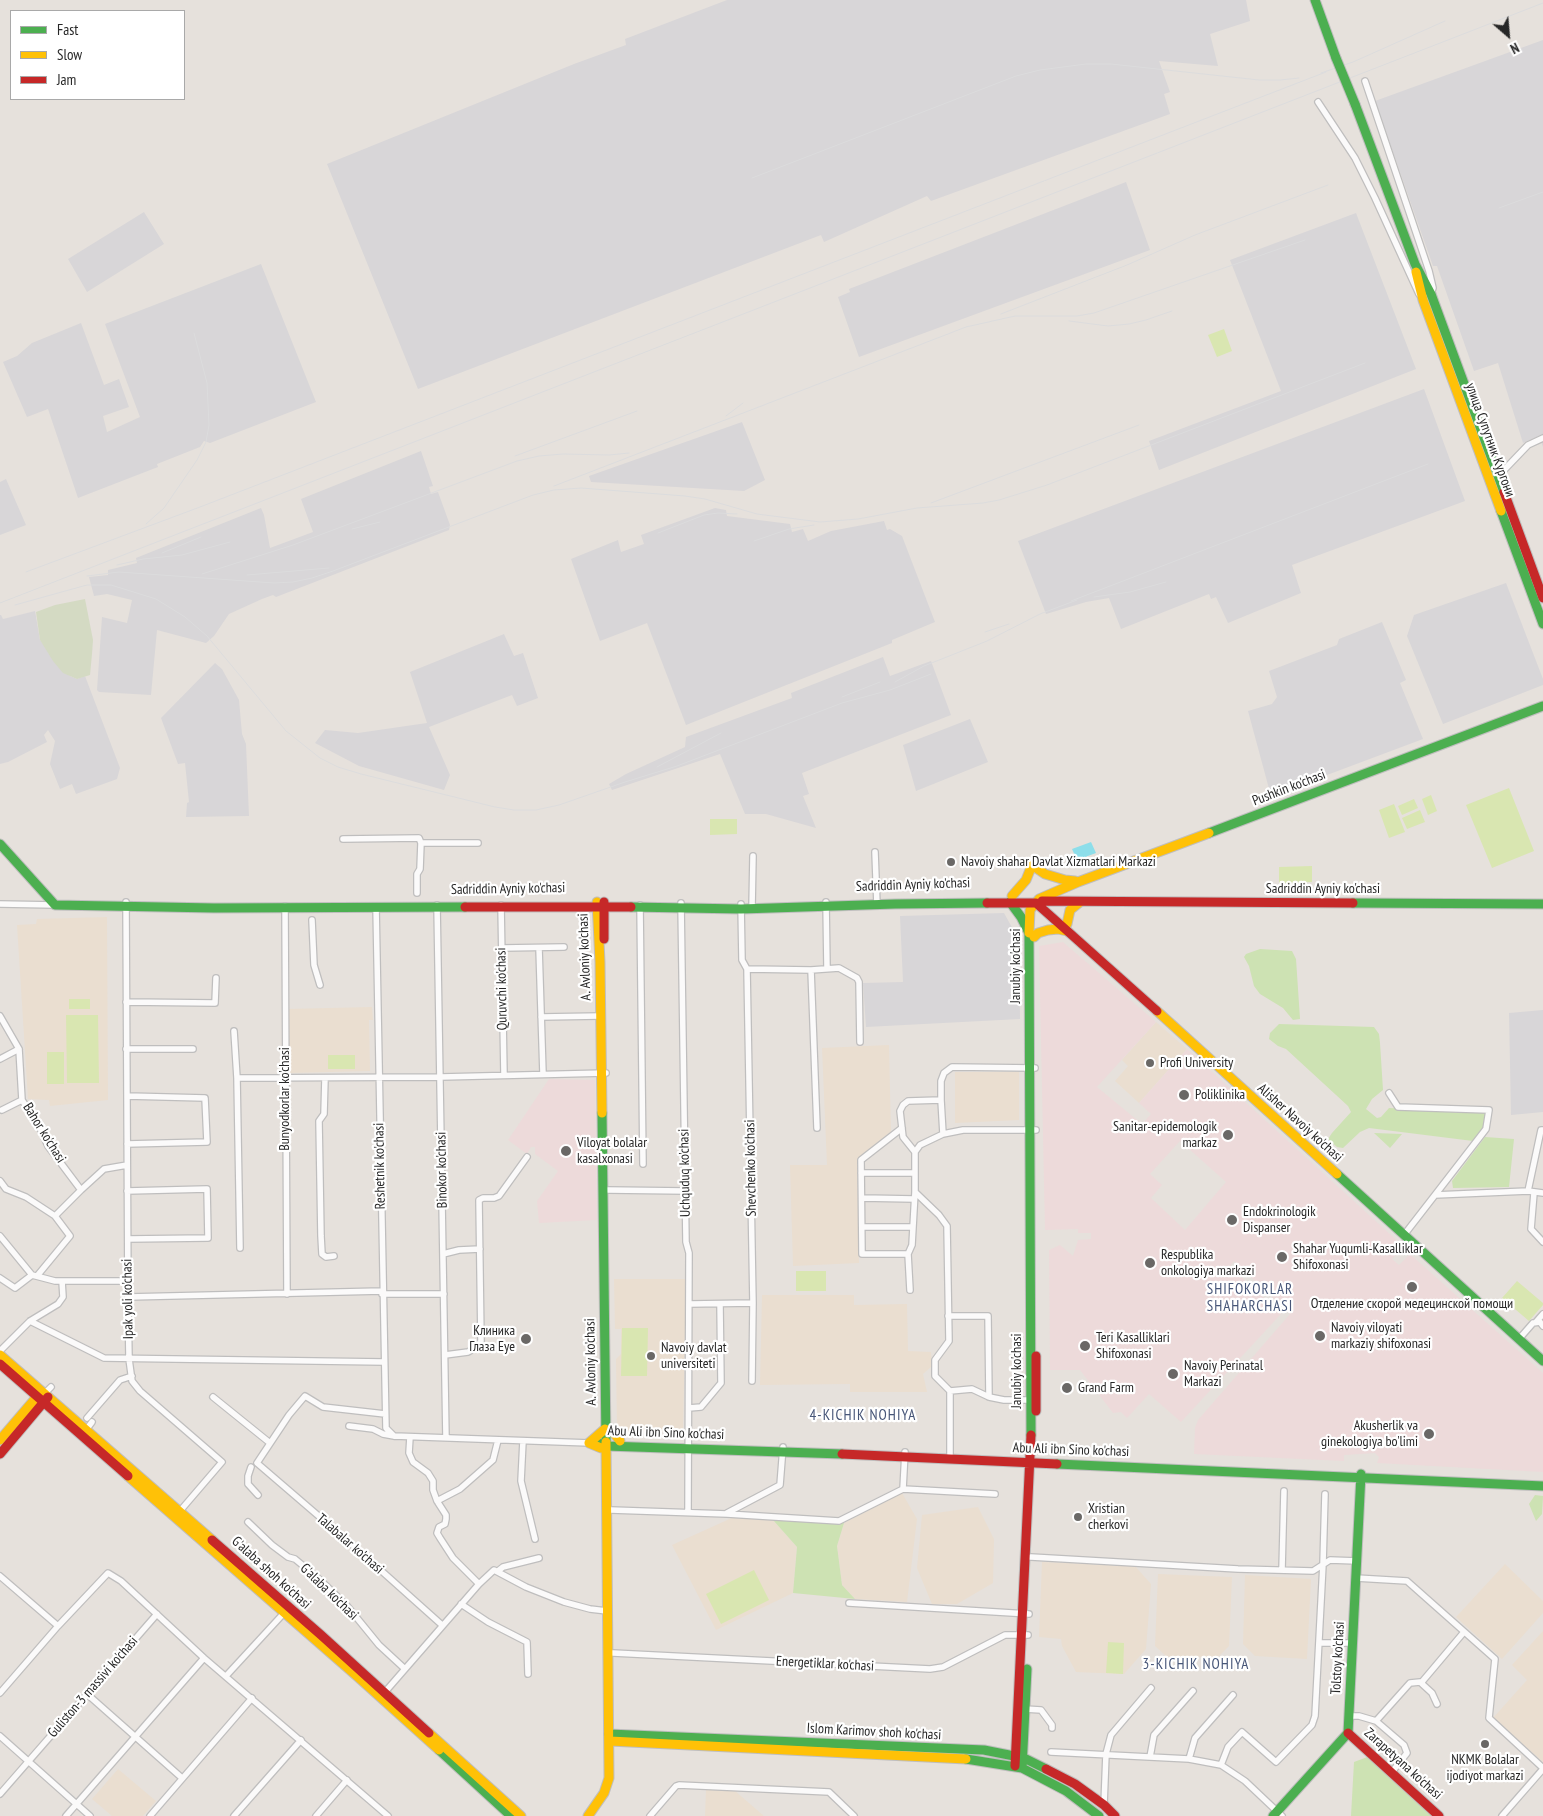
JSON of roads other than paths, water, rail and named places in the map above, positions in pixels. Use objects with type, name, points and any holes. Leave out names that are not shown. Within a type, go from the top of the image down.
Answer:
[{"type":"main road","points":[[1315,0],[1415,264],[1431,294],[1492,475],[1543,598]]},
{"type":"main road","name":"улица Супутник Кургони","points":[[1415,264],[1423,300],[1492,475],[1543,624]]},
{"type":"main road","name":"Pushkin ko'chasi","points":[[1042,902],[1078,882],[1543,706]]},
{"type":"main road","points":[[0,838],[56,902]]},
{"type":"main road","points":[[0,844],[56,902]]},
{"type":"main road","points":[[1078,882],[1045,874],[1032,865],[1030,874],[1011,899],[1032,936],[1048,930],[1068,928],[1070,910],[1081,902]]},
{"type":"main road","name":"Sadriddin Ayniy ko'chasi","points":[[56,902],[285,906],[600,904],[752,906],[1011,899],[1042,902],[1543,904]]},
{"type":"main road","name":"Alisher Navoiy ko'chasi","points":[[1042,902],[1068,928],[1406,1233],[1543,1360]]},
{"type":"main road","name":"Janubiy ko'chasi","points":[[1018,1767],[1025,1709],[1026,1635],[1029,1614],[1034,1461],[1032,936],[1034,919],[1042,902]]},
{"type":"main road","name":"Sadriddin Ayniy ko'chasi","points":[[501,905],[580,907],[600,904],[622,907],[640,905]]},
{"type":"main road","name":"A. Avloniy ko'chasi","points":[[600,904],[608,1429]]},
{"type":"main road","points":[[580,907],[590,913],[601,924],[612,912],[622,907]]},
{"type":"main road","name":"A. Avloniy ko'chasi","points":[[588,1816],[600,1800],[607,1785],[612,1738],[607,1611],[608,1190],[600,1016],[601,924]]},
{"type":"main road","name":"Alisher Navoiy ko'chasi","points":[[1520,1337],[1543,1353]]},
{"type":"main road","name":"G'alaba shoh ko'chasi","points":[[0,1354],[43,1397],[511,1816]]},
{"type":"main road","name":"G'alaba shoh ko'chasi","points":[[0,1364],[43,1397],[88,1424],[180,1511],[323,1631],[384,1692],[521,1816]]},
{"type":"main road","points":[[0,1454],[10,1435],[43,1397]]},
{"type":"main road","points":[[608,1429],[615,1436],[608,1446]]},
{"type":"main road","points":[[608,1429],[608,1446]]},
{"type":"main road","points":[[0,1440],[10,1435]]},
{"type":"main road","name":"Abu Ali ibn Sino ko'chasi","points":[[608,1446],[688,1445],[783,1449],[1543,1486]]},
{"type":"main road","name":"A. Avloniy ko'chasi","points":[[595,1816],[606,1800],[612,1782],[613,1653],[608,1446]]},
{"type":"main road","name":"Abu Ali ibn Sino ko'chasi","points":[[905,1455],[950,1454],[1034,1461]]},
{"type":"main road","name":"Janubiy ko'chasi","points":[[1020,1757],[1034,1461]]},
{"type":"main road","name":"Abu Ali ibn Sino ko'chasi","points":[[1361,1476],[1543,1480]]},
{"type":"main road","name":"Tolstoy ko'chasi","points":[[1348,1733],[1361,1476]]},
{"type":"main road","points":[[1277,1814],[1348,1733]]},
{"type":"main road","name":"Zarapetyana ko'chasi","points":[[1348,1733],[1439,1816]]},
{"type":"main road","name":"Islom Karimov shoh ko'chasi","points":[[612,1738],[984,1750],[1020,1757],[1075,1784],[1115,1816]]},
{"type":"main road","name":"Islom Karimov shoh ko'chasi","points":[[612,1738],[965,1759],[1018,1767],[1066,1792],[1099,1816]]},
{"type":"street","points":[[1365,81],[1429,270],[1433,288],[1431,294]]},
{"type":"street","points":[[1318,102],[1355,158],[1408,273],[1423,300]]},
{"type":"street","points":[[1492,475],[1505,469],[1528,445],[1543,438]]},
{"type":"street","points":[[343,839],[419,838],[421,843],[420,869],[417,874],[417,893]]},
{"type":"street","points":[[421,843],[478,843]]},
{"type":"street","points":[[875,852],[877,903]]},
{"type":"street","points":[[752,856],[752,906]]},
{"type":"street","points":[[0,904],[56,902]]},
{"type":"street","name":"Ipak yoli ko'chasi","points":[[126,904],[128,1297],[129,1358],[132,1378]]},
{"type":"street","points":[[826,904],[827,968]]},
{"type":"street","name":"Reshetnik ko'chasi","points":[[376,905],[385,1414],[386,1428],[394,1436]]},
{"type":"street","name":"Binokor ko'chasi","points":[[437,905],[446,1438]]},
{"type":"street","name":"Quruvchi ko'chasi","points":[[501,905],[504,1075]]},
{"type":"street","points":[[640,905],[643,1164]]},
{"type":"street","name":"Bunyodkorlar ko'chasi","points":[[285,906],[284,1078],[287,1294]]},
{"type":"street","name":"Uchquduq ko'chasi","points":[[682,906],[686,1242],[689,1254],[690,1304],[688,1512]]},
{"type":"street","name":"Shevchenko ko'chasi","points":[[741,906],[742,960],[747,969],[753,1303],[752,1381]]},
{"type":"street","points":[[312,920],[314,964],[320,985]]},
{"type":"street","points":[[502,948],[564,947]]},
{"type":"street","points":[[539,948],[543,1074]]},
{"type":"street","points":[[747,969],[811,970],[839,968],[857,978],[859,982],[860,1042]]},
{"type":"street","points":[[811,970],[817,1128]]},
{"type":"street","points":[[126,1002],[215,1003],[216,978]]},
{"type":"street","name":"Bahor ko'chasi","points":[[0,1016],[18,1050],[22,1100],[39,1126],[48,1146],[81,1190]]},
{"type":"street","points":[[542,1017],[600,1016]]},
{"type":"street","points":[[234,1030],[237,1078],[240,1248]]},
{"type":"street","points":[[126,1050],[193,1049]]},
{"type":"street","points":[[0,1059],[18,1050]]},
{"type":"street","points":[[943,1134],[942,1081],[944,1073],[952,1067],[1032,1068]]},
{"type":"street","points":[[237,1078],[441,1077],[604,1073]]},
{"type":"street","points":[[325,1078],[324,1114],[319,1120],[321,1236],[322,1254],[326,1257],[334,1256]]},
{"type":"street","points":[[1389,1093],[1398,1108],[1490,1110],[1486,1129],[1406,1233]]},
{"type":"street","points":[[127,1096],[205,1098],[207,1142],[127,1144]]},
{"type":"street","points":[[2,1110],[22,1100]]},
{"type":"street","points":[[915,1152],[902,1136],[900,1112],[903,1105],[908,1101],[941,1100]]},
{"type":"street","points":[[902,1128],[861,1160],[862,1254],[908,1254]]},
{"type":"street","points":[[910,1290],[908,1254],[912,1245],[915,1152],[920,1145],[943,1134],[963,1130],[1033,1130]]},
{"type":"street","points":[[1543,1130],[1541,1130],[1531,1192],[1531,1229],[1543,1242]]},
{"type":"street","points":[[445,1355],[468,1352],[478,1346],[480,1341],[479,1200],[499,1196],[527,1156]]},
{"type":"street","points":[[55,1216],[104,1169],[127,1165]]},
{"type":"street","points":[[861,1173],[915,1173]]},
{"type":"street","points":[[0,1181],[6,1189],[26,1197],[55,1216],[70,1236],[35,1276],[15,1288],[0,1278]]},
{"type":"street","name":"Ipak yoli ko'chasi","points":[[128,1191],[208,1188],[208,1238],[128,1239]]},
{"type":"street","points":[[608,1190],[686,1192]]},
{"type":"street","points":[[1435,1195],[1531,1192],[1543,1194]]},
{"type":"street","points":[[862,1198],[915,1196],[939,1215],[948,1226],[949,1341],[935,1360],[935,1376],[950,1391],[950,1454]]},
{"type":"street","points":[[862,1226],[913,1227]]},
{"type":"street","points":[[0,1236],[35,1276],[55,1281],[128,1281]]},
{"type":"street","points":[[443,1254],[459,1250],[480,1249]]},
{"type":"street","points":[[0,1351],[30,1321],[58,1304],[63,1297],[62,1281]]},
{"type":"street","points":[[128,1297],[382,1293],[444,1294]]},
{"type":"street","points":[[690,1304],[753,1303]]},
{"type":"street","points":[[690,1408],[701,1407],[721,1382],[720,1304]]},
{"type":"street","points":[[1520,1337],[1543,1314]]},
{"type":"street","points":[[948,1316],[988,1316],[989,1397]]},
{"type":"street","points":[[30,1321],[104,1358],[384,1362]]},
{"type":"street","points":[[1536,1322],[1543,1326]]},
{"type":"street","points":[[88,1424],[120,1380],[132,1378],[140,1391],[222,1462],[180,1511]]},
{"type":"street","points":[[43,1397],[51,1387]]},
{"type":"street","points":[[950,1391],[972,1389],[989,1397],[1004,1400],[1033,1400]]},
{"type":"street","points":[[258,1495],[248,1484],[248,1476],[289,1415],[305,1396],[323,1407],[385,1414]]},
{"type":"street","points":[[213,1397],[270,1443]]},
{"type":"street","name":"Abu Ali ibn Sino ko'chasi","points":[[349,1426],[374,1429],[383,1434],[394,1436],[608,1446]]},
{"type":"street","points":[[410,1436],[409,1453],[414,1462],[428,1473],[433,1481],[433,1490],[437,1501],[446,1515],[445,1524],[439,1527],[437,1533],[453,1558],[479,1584]]},
{"type":"street","points":[[437,1501],[460,1489],[493,1460],[498,1440]]},
{"type":"street","points":[[523,1441],[521,1481],[535,1538]]},
{"type":"street","points":[[727,1514],[780,1485],[783,1449]]},
{"type":"street","points":[[903,1489],[905,1455]]},
{"type":"street","name":"Talabalar ko'chasi","points":[[254,1465],[356,1549],[442,1625]]},
{"type":"street","points":[[611,1510],[688,1512],[839,1521],[903,1489],[995,1494]]},
{"type":"street","points":[[1282,1570],[1284,1491]]},
{"type":"street","points":[[1221,1765],[1228,1748],[1242,1732],[1276,1762],[1312,1725],[1319,1642],[1325,1494]]},
{"type":"street","name":"G'alaba ko'chasi","points":[[248,1522],[272,1545],[288,1557],[295,1559],[319,1579],[348,1607],[379,1645],[405,1669]]},
{"type":"street","points":[[1031,1557],[1238,1569],[1313,1571],[1330,1560],[1357,1561]]},
{"type":"street","points":[[384,1692],[490,1572],[498,1571],[504,1566],[539,1558]]},
{"type":"street","points":[[498,1571],[526,1587],[564,1602],[590,1609],[607,1611]]},
{"type":"street","points":[[0,1693],[58,1626],[108,1573],[121,1581],[204,1658],[388,1816]]},
{"type":"street","points":[[0,1576],[58,1626]]},
{"type":"street","points":[[1356,1578],[1407,1581],[1495,1659],[1489,1718],[1543,1769],[1502,1816]]},
{"type":"street","points":[[849,1603],[1029,1614]]},
{"type":"street","points":[[461,1604],[488,1622],[527,1642],[528,1674]]},
{"type":"street","points":[[226,1676],[284,1612]]},
{"type":"street","name":"Guliston-3 massivi ko'chasi","points":[[0,1794],[157,1614]]},
{"type":"street","points":[[1376,1721],[1410,1683],[1420,1682],[1464,1632]]},
{"type":"street","name":"Energetiklar ko'chasi","points":[[613,1653],[930,1669],[943,1667],[1005,1636],[1026,1635]]},
{"type":"street","points":[[1319,1642],[1352,1643]]},
{"type":"street","points":[[66,1816],[204,1658]]},
{"type":"street","points":[[1420,1682],[1432,1693],[1437,1704]]},
{"type":"street","points":[[1104,1806],[1106,1754],[1111,1735],[1151,1688]]},
{"type":"street","points":[[1150,1757],[1154,1735],[1193,1691]]},
{"type":"street","points":[[86,1694],[182,1778]]},
{"type":"street","points":[[1189,1759],[1195,1738],[1234,1695]]},
{"type":"street","points":[[150,1816],[252,1698]]},
{"type":"street","points":[[1025,1709],[1041,1710],[1052,1725],[1052,1728]]},
{"type":"street","points":[[1348,1716],[1359,1716],[1376,1721],[1404,1745],[1407,1753],[1392,1772]]},
{"type":"street","points":[[0,1736],[90,1816]]},
{"type":"street","points":[[234,1816],[301,1740]]},
{"type":"street","points":[[1051,1752],[1189,1759],[1221,1765],[1245,1781],[1277,1814]]},
{"type":"street","points":[[316,1816],[347,1780]]},
{"type":"street","points":[[650,1816],[676,1786],[679,1785],[829,1792],[854,1816]]},
{"type":"water","points":[[1091,842],[1096,853],[1077,860],[1072,849]]},
{"type":"railway","points":[[0,603],[1543,3]]},
{"type":"railway","points":[[1321,73],[1353,62],[1445,21]]},
{"type":"railway","points":[[752,178],[1016,76],[1040,70],[1086,64],[1111,64],[1259,80],[1299,78]]},
{"type":"railway","points":[[26,572],[200,507],[1326,72]]},
{"type":"railway","points":[[1001,314],[1127,265],[1195,235],[1328,185]]},
{"type":"railway","points":[[1499,208],[1543,192]]},
{"type":"railway","points":[[554,486],[966,327],[1015,316],[1077,316],[1094,313],[1305,240]]},
{"type":"railway","points":[[1069,321],[1108,326],[1129,324],[1172,311]]},
{"type":"railway","points":[[146,524],[164,508],[197,460],[206,442],[209,425],[207,383],[194,333]]},
{"type":"railway","points":[[87,576],[119,572],[274,583],[293,582],[333,571],[533,495],[554,490],[581,488],[685,496],[705,499],[757,514],[820,522],[858,519],[917,508],[983,503],[1047,485],[1365,363]]},
{"type":"railway","points":[[726,416],[743,403]]},
{"type":"railway","points":[[515,456],[637,411]]},
{"type":"railway","points":[[931,503],[1139,425]]},
{"type":"railway","points":[[202,574],[293,545],[517,461],[539,456],[563,454],[609,455],[629,453]]},
{"type":"railway","points":[[1071,601],[1428,464]]},
{"type":"railway","points":[[658,533],[704,515],[718,513],[737,514]]},
{"type":"railway","points":[[352,529],[380,522]]},
{"type":"railway","points":[[754,541],[789,529],[814,525]]},
{"type":"railway","points":[[162,553],[201,537]]},
{"type":"railway","points":[[117,565],[143,559],[182,555],[230,542]]},
{"type":"railway","points":[[247,575],[329,568]]},
{"type":"railway","points":[[1094,597],[1130,592],[1166,582]]},
{"type":"railway","points":[[15,605],[87,585],[111,585],[156,599],[185,617],[207,636],[286,731],[320,758],[338,767],[361,774],[514,810],[536,810],[559,805],[677,766],[842,703],[890,690],[931,674]]},
{"type":"railway","points":[[895,682],[924,666],[987,641],[1040,614],[1077,600]]},
{"type":"railway","points":[[985,632],[1009,624]]},
{"type":"railway","points":[[842,697],[880,682]]},
{"type":"railway","points":[[657,767],[721,733]]},
{"type":"place","name":"Navoiy shahar Davlat Xizmatlari Markazi","points":[[951,862]]},
{"type":"place","name":"Profi University","points":[[1150,1063]]},
{"type":"place","name":"Poliklinika","points":[[1184,1095]]},
{"type":"place","name":"Sanitar-epidemologik markaz","points":[[1228,1135]]},
{"type":"place","name":"Viloyat bolalar kasalxonasi","points":[[566,1151]]},
{"type":"place","name":"Endokrinologik Dispanser","points":[[1232,1220]]},
{"type":"place","name":"Shahar Yuqumli-Kasalliklar Shifoxonasi","points":[[1282,1257]]},
{"type":"place","name":"Respublika onkologiya markazi","points":[[1150,1263]]},
{"type":"place","name":"Отделение скорой медецинской помощи","points":[[1412,1287]]},
{"type":"place","name":"Navoiy viloyati markaziy shifoxonasi","points":[[1320,1336]]},
{"type":"place","name":"Клиника Глаза Eye","points":[[526,1339]]},
{"type":"place","name":"Teri Kasalliklari Shifoxonasi","points":[[1085,1346]]},
{"type":"place","name":"Navoiy davlat universiteti","points":[[651,1356]]},
{"type":"place","name":"Navoiy Perinatal Markazi","points":[[1173,1374]]},
{"type":"place","name":"Grand Farm","points":[[1067,1388]]},
{"type":"place","name":"Akusherlik va ginekologiya bo'limi","points":[[1429,1434]]},
{"type":"place","name":"Xristian cherkovi","points":[[1078,1517]]},
{"type":"place","name":"NKMK Bolalar ijodiyot markazi","points":[[1485,1744]]},
{"type":"district","name":"SHIFOKORLAR SHAHARCHASI","points":[[1250,1298]]},
{"type":"district","name":"4-KICHIK NOHIYA","points":[[863,1416]]},
{"type":"district","name":"3-KICHIK NOHIYA","points":[[1196,1665]]}]
